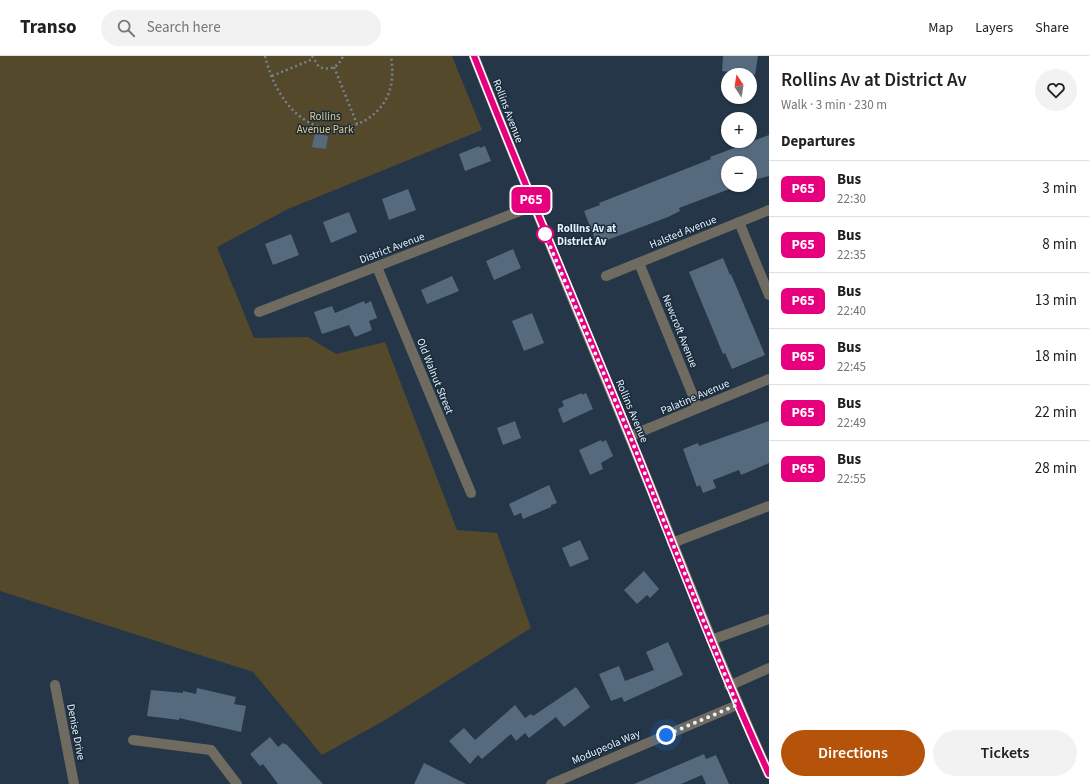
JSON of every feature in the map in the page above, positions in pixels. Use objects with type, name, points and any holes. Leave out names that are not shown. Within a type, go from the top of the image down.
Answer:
[{"type":"street","name":"Rollins Avenue","points":[[474,56],[533,206],[630,436],[729,686],[769,774]]},
{"type":"street","name":"District Avenue","points":[[259,312],[533,206]]},
{"type":"street","name":"Halsted Avenue","points":[[606,276],[769,210]]},
{"type":"street","points":[[739,222],[769,295]]},
{"type":"street","name":"Newcroft Avenue","points":[[639,263],[698,408]]},
{"type":"street","name":"Old Walnut Street","points":[[377,267],[471,494]]},
{"type":"street","name":"Palatine Avenue","points":[[630,436],[769,379]]},
{"type":"street","points":[[672,543],[769,506]]},
{"type":"street","points":[[711,640],[769,619]]},
{"type":"street","points":[[729,686],[769,668]]},
{"type":"street","name":"Denise Drive","points":[[55,685],[74,784]]},
{"type":"street","name":"Modupeola Way","points":[[551,784],[737,705]]},
{"type":"street","points":[[133,740],[211,750],[237,784]]},
{"type":"path","points":[[265,56],[272,76],[287,103],[309,122],[317,126],[336,128],[357,124],[369,118],[377,111],[388,95],[392,75],[392,56]]},
{"type":"path","points":[[272,76],[312,58],[320,67],[329,69],[341,61],[343,56]]},
{"type":"path","points":[[334,67],[357,124]]},
{"type":"green space","name":"Rollins Avenue Park","points":[[0,56],[452,56],[482,130],[288,209],[217,247],[254,338],[308,337],[336,354],[385,342],[457,530],[497,533],[531,628],[387,719],[322,755],[253,672],[0,591]]},
{"type":"building","points":[[723,56],[758,56],[756,68],[722,68]]},
{"type":"building","points":[[315,133],[328,136],[326,149],[312,147]]},
{"type":"building","points":[[769,135],[769,176],[757,179],[757,156],[721,156],[721,192],[679,208],[680,211],[668,217],[597,244],[584,211],[600,205],[599,203],[711,159],[710,157],[734,148],[757,148],[757,139]]},
{"type":"building","points":[[479,146],[480,148],[485,146],[491,161],[465,171],[459,154]]},
{"type":"building","points":[[408,189],[416,210],[389,220],[382,199]]},
{"type":"building","points":[[349,212],[357,232],[331,243],[323,222]]},
{"type":"building","points":[[291,234],[299,255],[273,265],[265,244]]},
{"type":"building","points":[[513,249],[521,268],[494,280],[486,261]]},
{"type":"building","points":[[723,258],[765,355],[732,369],[725,353],[723,354],[689,272]]},
{"type":"building","points":[[452,276],[459,291],[427,304],[421,290]]},
{"type":"building","points":[[364,301],[365,304],[371,301],[377,318],[369,321],[372,330],[355,337],[349,325],[322,334],[314,312],[332,306],[335,313]]},
{"type":"building","points":[[532,313],[544,343],[524,351],[512,321]]},
{"type":"building","points":[[582,393],[582,395],[586,393],[593,409],[563,423],[558,409],[564,406],[562,401]]},
{"type":"building","points":[[515,421],[521,438],[503,445],[497,428]]},
{"type":"building","points":[[769,421],[769,463],[741,475],[739,470],[713,480],[716,488],[703,493],[700,485],[697,487],[683,449],[698,443],[699,446]]},
{"type":"building","points":[[601,440],[602,442],[606,440],[613,456],[601,463],[603,469],[590,475],[579,450]]},
{"type":"building","points":[[549,485],[557,503],[523,519],[521,513],[514,516],[509,504]]},
{"type":"building","points":[[580,540],[589,559],[570,567],[562,548]]},
{"type":"building","points":[[644,571],[659,589],[650,598],[647,595],[637,604],[624,590]]},
{"type":"building","points":[[668,642],[683,675],[624,702],[622,697],[611,701],[599,674],[619,666],[625,681],[654,670],[646,652]]},
{"type":"building","points":[[576,687],[590,707],[564,727],[556,717],[529,738],[525,733],[516,741],[511,734],[482,759],[478,755],[470,764],[449,741],[464,728],[475,740],[515,705],[525,718],[531,714],[533,716]]},
{"type":"building","points":[[197,688],[236,697],[234,704],[246,706],[241,732],[179,718],[179,720],[147,716],[151,690],[183,693],[183,691],[196,694]]},
{"type":"building","points":[[270,737],[278,747],[283,743],[287,745],[323,784],[278,784],[263,764],[260,766],[250,754]]},
{"type":"building","points":[[704,754],[706,759],[716,755],[729,784],[706,784],[702,775],[681,784],[634,784]]},
{"type":"building","points":[[424,763],[466,784],[414,784]]},
{"type":"bus line","name":"P65","points":[[474,56],[523,180],[630,436],[737,705],[769,774]]},
{"type":"place","name":"Rollins Av at District Av","points":[[545,234]]},
{"type":"route","points":[[545,234],[630,436],[737,705],[666,735]]}]
